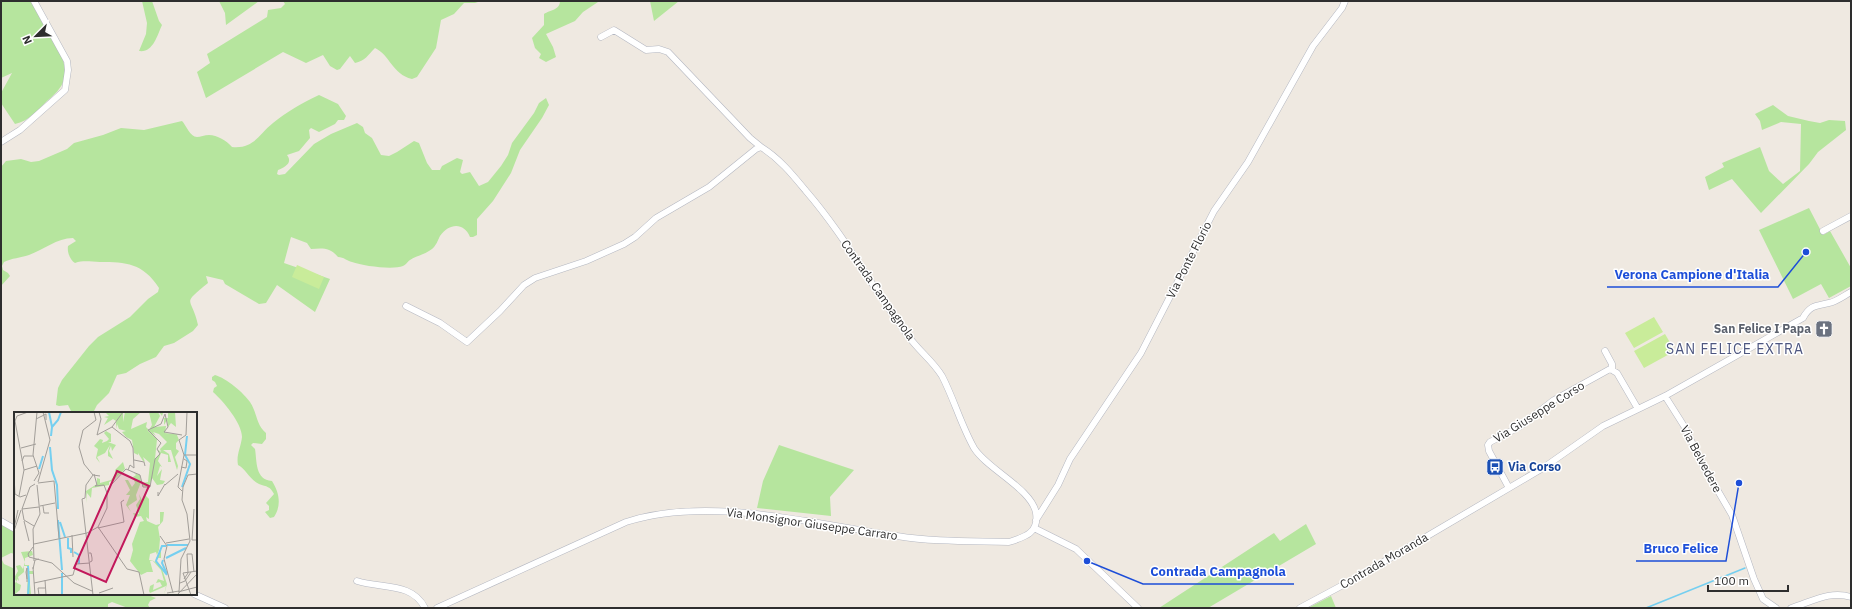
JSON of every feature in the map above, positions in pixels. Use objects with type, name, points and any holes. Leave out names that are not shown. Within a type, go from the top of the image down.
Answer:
[{"type":"street","points":[[1,142],[20,130],[65,90],[68,70],[67,61],[34,1]]},
{"type":"street","name":"Via Ponte Florio","points":[[1036,520],[1058,485],[1070,459],[1141,353],[1214,211],[1248,162],[1313,46],[1342,8],[1345,1]]},
{"type":"street","name":"Contrada Campagnola","points":[[602,37],[613,29],[646,50],[659,49],[668,52],[750,138],[786,166],[822,211],[910,338],[928,357],[941,375],[974,448],[1033,504],[1036,520]]},
{"type":"street","points":[[406,306],[440,323],[467,342],[484,327],[529,281],[543,274],[586,261],[624,244],[635,237],[656,218],[709,187],[756,148],[761,147]]},
{"type":"street","points":[[1824,231],[1851,216]]},
{"type":"street","points":[[1509,488],[1543,468],[1603,426],[1664,396],[1803,318],[1807,311],[1820,303],[1829,304],[1851,292]]},
{"type":"street","points":[[1605,351],[1612,364],[1612,370],[1617,373],[1638,409]]},
{"type":"street","name":"Via Giuseppe Corso","points":[[1509,488],[1489,451],[1488,446],[1490,442],[1519,427],[1554,400],[1607,370],[1612,370]]},
{"type":"street","name":"Via Belvedere","points":[[1664,396],[1684,426],[1704,467],[1732,515],[1754,579],[1764,599],[1776,608]]},
{"type":"street","name":"Contrada Moranda","points":[[1300,608],[1356,578],[1509,488]]},
{"type":"street","name":"Via Monsignor Giuseppe Carraro","points":[[437,608],[626,522],[645,516],[666,512],[732,512],[899,537],[940,540],[1009,542],[1024,538],[1034,528]]},
{"type":"street","points":[[1036,520],[1034,528],[1076,549],[1138,608]]},
{"type":"street","points":[[1,521],[14,528]]},
{"type":"street","points":[[357,581],[371,586],[406,590],[420,599],[425,608]]},
{"type":"street","points":[[1791,608],[1828,596],[1843,594],[1851,597]]},
{"type":"street","points":[[196,595],[225,608]]},
{"type":"green space","points":[[1,1],[32,1],[49,28],[59,49],[65,70],[63,82],[57,91],[32,115],[24,121],[15,124],[1,103],[1,93],[12,73],[1,78]]},
{"type":"green space","points":[[142,1],[152,1],[159,21],[162,25],[151,47],[144,51],[139,51],[146,34],[147,23]]},
{"type":"green space","points":[[219,1],[259,1],[226,25],[225,13]]},
{"type":"green space","points":[[283,1],[481,1],[475,3],[464,3],[454,14],[441,20],[436,48],[417,77],[412,79],[405,77],[395,69],[384,55],[375,48],[361,61],[355,63],[350,56],[340,69],[337,70],[330,66],[323,55],[306,63],[283,52],[206,98],[197,72],[210,63],[207,54],[267,17],[268,10],[281,8],[285,4]]},
{"type":"green space","points":[[560,1],[598,2],[583,12],[575,21],[546,34],[553,47],[556,57],[546,62],[539,58],[541,54],[535,48],[532,38],[544,25],[544,14],[557,8]]},
{"type":"green space","points":[[650,1],[679,1],[654,21]]},
{"type":"green space","points":[[319,95],[338,104],[346,116],[344,120],[338,120],[335,124],[319,132],[311,128],[309,130],[310,138],[299,151],[287,155],[289,162],[286,166],[278,170],[277,174],[279,175],[285,174],[314,144],[331,134],[357,123],[363,127],[365,133],[372,138],[381,155],[389,156],[414,141],[419,143],[427,163],[432,170],[440,170],[442,166],[457,158],[463,160],[460,172],[462,174],[470,172],[479,186],[488,182],[501,166],[508,155],[512,143],[534,113],[539,103],[546,98],[549,105],[520,150],[511,173],[493,201],[477,219],[477,235],[470,237],[464,229],[456,226],[452,227],[440,236],[435,246],[430,251],[412,259],[403,266],[392,268],[370,266],[350,261],[338,257],[329,250],[322,248],[311,249],[307,243],[291,237],[284,263],[330,279],[315,312],[277,285],[266,303],[259,304],[225,284],[223,280],[206,276],[208,283],[194,295],[190,302],[198,325],[193,331],[174,343],[164,346],[156,357],[140,364],[126,373],[117,375],[109,393],[97,405],[94,412],[72,412],[68,405],[56,405],[58,388],[62,380],[89,346],[98,337],[130,317],[148,299],[158,292],[159,288],[147,273],[133,266],[109,262],[73,262],[69,256],[68,246],[76,241],[73,238],[61,240],[29,255],[4,262],[2,266],[3,270],[10,276],[1,286],[1,167],[6,161],[21,159],[31,162],[39,161],[67,149],[74,143],[121,128],[144,130],[182,121],[190,133],[197,137],[212,135],[222,139],[232,147],[246,146],[255,140],[273,123],[301,104]]},
{"type":"green space","points":[[1773,105],[1788,116],[1809,121],[1820,123],[1829,120],[1845,121],[1846,130],[1818,152],[1809,164],[1761,213],[1732,179],[1709,190],[1705,177],[1724,167],[1722,163],[1760,147],[1769,171],[1783,184],[1800,171],[1801,124],[1781,122],[1762,130],[1760,121],[1755,114]]},
{"type":"green space","points":[[1809,208],[1823,235],[1830,231],[1851,268],[1851,286],[1829,298],[1821,284],[1793,299],[1759,230]]},
{"type":"green space","points":[[297,265],[324,277],[319,289],[292,277]]},
{"type":"green space","points":[[1654,317],[1663,332],[1634,348],[1625,333]]},
{"type":"green space","points":[[1665,334],[1675,351],[1644,368],[1634,351]]},
{"type":"green space","points":[[215,375],[229,382],[247,398],[260,426],[266,433],[266,439],[262,444],[253,443],[251,445],[255,449],[260,474],[266,480],[272,481],[278,494],[279,503],[274,517],[270,518],[265,512],[269,510],[269,506],[266,503],[274,494],[273,491],[256,482],[238,465],[238,454],[242,437],[241,431],[231,413],[213,392],[214,388],[217,386],[212,380],[212,377]]},
{"type":"green space","points":[[779,445],[854,470],[830,497],[831,516],[757,508],[763,481]]},
{"type":"green space","points":[[1,523],[14,529],[14,554],[11,553],[1,558]]},
{"type":"green space","points":[[1306,524],[1316,544],[1208,608],[1159,608],[1274,533],[1280,541]]},
{"type":"green space","points":[[1,558],[4,564],[14,569],[14,595],[148,595],[156,598],[150,601],[148,605],[150,608],[128,608],[112,602],[108,604],[108,608],[1,608]]},
{"type":"green space","points":[[1331,596],[1336,608],[1308,608]]},
{"type":"waterway","points":[[1646,608],[1745,568]]},
{"type":"place","name":"Verona Campione d'Italia","points":[[1806,252]]},
{"type":"place","name":"San Felice I Papa","points":[[1824,329]]},
{"type":"place","name":"Via Corso","points":[[1495,467]]},
{"type":"place","name":"Bruco Felice","points":[[1739,483]]},
{"type":"place","name":"Contrada Campagnola","points":[[1087,561]]},
{"type":"district","name":"SAN FELICE EXTRA","points":[[1735,349]]}]
